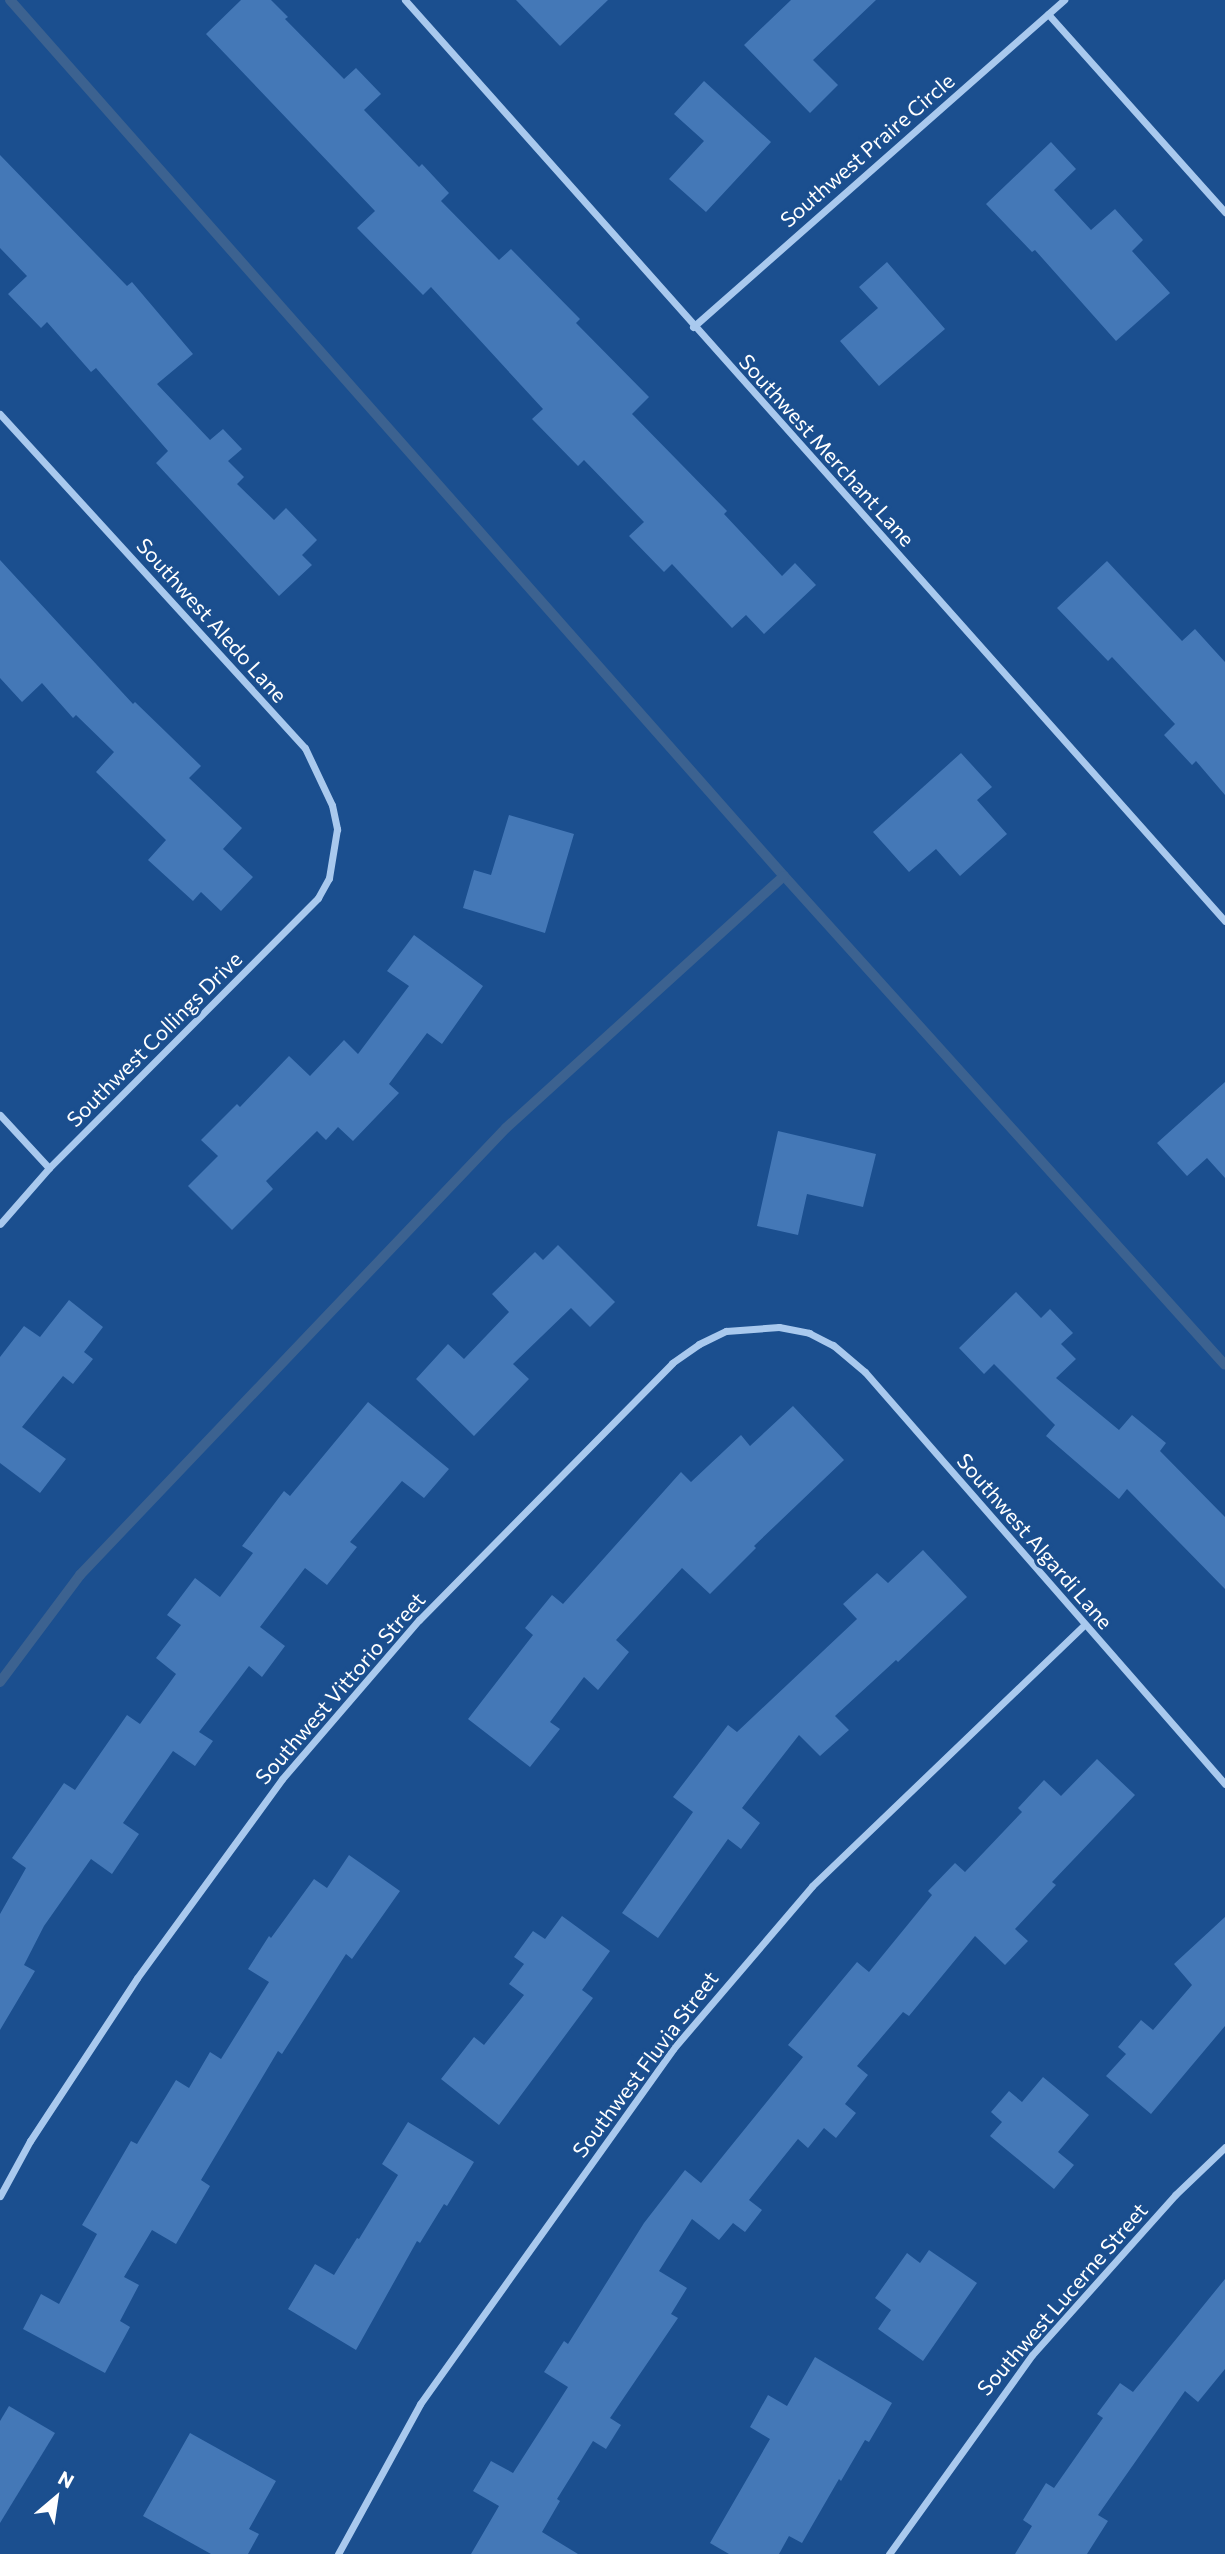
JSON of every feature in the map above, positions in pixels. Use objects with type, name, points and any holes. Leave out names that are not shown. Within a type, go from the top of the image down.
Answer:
[{"type":"street","name":"Southwest Merchant Lane","points":[[405,0],[693,327],[1225,921]]},
{"type":"street","name":"Southwest Praire Circle","points":[[693,327],[1064,0]]},
{"type":"street","points":[[1048,14],[1225,212]]},
{"type":"street","name":"Southwest Aledo Lane","points":[[0,414],[305,748],[332,805],[337,829],[329,878]]},
{"type":"street","name":"Southwest Collings Drive","points":[[0,1224],[49,1168],[297,922],[318,898],[329,878]]},
{"type":"street","points":[[0,1115],[49,1168]]},
{"type":"street","name":"Southwest Vittorio Street","points":[[0,2196],[30,2141],[153,1956],[282,1779],[419,1619],[672,1363],[699,1343],[726,1331],[749,1328],[779,1328],[809,1333]]},
{"type":"street","name":"Southwest Algardi Lane","points":[[809,1333],[833,1345],[865,1372],[1225,1784]]},
{"type":"street","name":"Southwest Fluvia Street","points":[[338,2554],[421,2404],[673,2049],[812,1886],[1084,1625]]},
{"type":"street","name":"Southwest Lucerne Street","points":[[889,2554],[1032,2355],[1175,2195],[1225,2147]]},
{"type":"building","points":[[241,0],[271,0],[288,17],[285,19],[344,79],[356,68],[381,94],[364,110],[419,167],[422,164],[449,193],[441,201],[499,260],[511,249],[580,319],[576,323],[649,397],[632,414],[727,511],[724,514],[782,576],[795,563],[816,585],[764,634],[746,615],[732,628],[672,564],[664,572],[629,536],[644,522],[584,460],[578,466],[532,419],[543,409],[431,287],[423,295],[357,228],[375,211],[206,34]]},
{"type":"building","points":[[516,0],[608,0],[560,46]]},
{"type":"building","points":[[791,0],[876,0],[813,60],[838,85],[810,113],[744,45]]},
{"type":"building","points":[[704,81],[771,142],[706,212],[669,179],[704,141],[674,114]]},
{"type":"building","points":[[1051,142],[1076,169],[1054,190],[1091,230],[1115,209],[1143,240],[1132,251],[1170,293],[1116,341],[1035,250],[1032,252],[986,204]]},
{"type":"building","points":[[0,155],[127,286],[132,282],[193,354],[157,384],[210,440],[223,429],[242,449],[228,461],[244,477],[237,484],[274,520],[286,508],[317,540],[302,555],[312,565],[279,596],[156,463],[168,451],[96,368],[91,372],[47,322],[41,328],[8,294],[27,276],[0,248]]},
{"type":"building","points":[[887,262],[945,329],[879,386],[840,341],[878,308],[859,287]]},
{"type":"building","points":[[0,560],[133,704],[135,702],[201,766],[189,778],[242,828],[223,849],[253,877],[221,911],[201,892],[193,901],[148,860],[166,840],[96,772],[114,752],[76,715],[73,718],[42,683],[22,702],[0,678]]},
{"type":"building","points":[[1107,561],[1182,641],[1195,629],[1225,662],[1225,795],[1196,761],[1192,765],[1164,735],[1175,724],[1112,657],[1108,661],[1057,608]]},
{"type":"building","points":[[961,753],[992,787],[977,800],[1007,834],[960,876],[936,849],[909,872],[873,832]]},
{"type":"building","points":[[509,815],[574,834],[545,933],[463,908],[474,870],[491,875]]},
{"type":"building","points":[[414,935],[483,986],[442,1044],[427,1033],[389,1084],[399,1093],[353,1141],[338,1127],[326,1140],[317,1131],[266,1181],[273,1189],[232,1230],[188,1186],[218,1156],[201,1140],[237,1104],[240,1107],[289,1056],[310,1076],[344,1040],[358,1054],[409,986],[387,971]]},
{"type":"building","points":[[1225,1082],[1225,1178],[1207,1158],[1187,1176],[1157,1143]]},
{"type":"building","points":[[778,1131],[876,1154],[863,1207],[807,1194],[798,1235],[757,1226]]},
{"type":"building","points":[[558,1245],[615,1302],[590,1327],[571,1308],[513,1364],[529,1379],[474,1436],[416,1379],[448,1344],[464,1359],[509,1312],[492,1294],[535,1252],[543,1260]]},
{"type":"building","points":[[1016,1292],[1041,1318],[1050,1309],[1073,1333],[1061,1344],[1076,1359],[1056,1378],[1119,1430],[1132,1415],[1166,1443],[1160,1451],[1225,1517],[1225,1589],[1127,1489],[1119,1499],[1046,1436],[1055,1425],[994,1364],[984,1374],[959,1348]]},
{"type":"building","points":[[69,1300],[103,1327],[84,1352],[93,1359],[73,1384],[63,1376],[22,1427],[66,1459],[40,1493],[0,1463],[0,1357],[24,1326],[40,1337]]},
{"type":"building","points":[[368,1402],[449,1469],[424,1498],[402,1481],[350,1542],[357,1547],[327,1585],[305,1568],[260,1627],[285,1646],[262,1677],[249,1666],[199,1732],[213,1741],[195,1766],[173,1751],[123,1823],[139,1834],[112,1874],[91,1859],[44,1926],[24,1965],[35,1971],[0,2030],[0,1914],[26,1868],[12,1858],[64,1783],[75,1790],[127,1715],[140,1724],[176,1674],[156,1658],[181,1625],[167,1615],[195,1578],[220,1597],[253,1553],[242,1546],[284,1491],[290,1496]]},
{"type":"building","points":[[793,1406],[844,1460],[754,1546],[756,1548],[710,1594],[682,1568],[616,1640],[629,1652],[598,1690],[584,1677],[550,1722],[560,1729],[530,1767],[468,1719],[533,1635],[525,1628],[552,1595],[563,1604],[681,1472],[691,1482],[741,1435],[750,1446]]},
{"type":"building","points":[[923,1550],[967,1597],[835,1716],[849,1730],[820,1756],[799,1735],[742,1808],[760,1823],[741,1849],[728,1839],[658,1938],[622,1913],[693,1812],[673,1797],[728,1725],[737,1732],[857,1619],[843,1604],[877,1573],[888,1583]]},
{"type":"building","points":[[1097,1759],[1135,1795],[1052,1882],[1056,1885],[1015,1929],[1028,1941],[1005,1965],[975,1936],[909,2016],[903,2012],[857,2066],[868,2075],[845,2104],[856,2113],[836,2138],[824,2128],[808,2148],[798,2139],[749,2200],[762,2210],[745,2232],[733,2223],[719,2240],[692,2219],[659,2271],[687,2288],[671,2314],[678,2318],[610,2418],[621,2425],[606,2449],[593,2441],[557,2499],[560,2501],[542,2532],[578,2554],[471,2554],[499,2506],[473,2491],[491,2461],[513,2473],[568,2387],[544,2372],[564,2341],[568,2344],[644,2223],[685,2170],[701,2183],[803,2057],[788,2045],[857,1962],[869,1972],[932,1895],[928,1891],[955,1863],[965,1872],[1022,1812],[1018,1808],[1044,1780],[1061,1796]]},
{"type":"building","points":[[349,1855],[400,1891],[352,1959],[346,1954],[282,2054],[278,2051],[201,2180],[210,2186],[176,2244],[152,2230],[124,2277],[139,2285],[120,2321],[130,2327],[105,2373],[23,2329],[41,2294],[59,2304],[97,2234],[82,2225],[131,2141],[137,2144],[176,2080],[189,2088],[210,2052],[221,2059],[269,1982],[248,1969],[269,1936],[271,1938],[314,1879],[327,1888]]},
{"type":"building","points":[[562,1916],[610,1951],[582,1990],[593,1998],[499,2125],[441,2079],[474,2037],[484,2045],[524,1995],[509,1984],[524,1964],[514,1957],[533,1931],[545,1939]]},
{"type":"building","points":[[1225,1917],[1225,2026],[1151,2114],[1106,2076],[1126,2054],[1118,2047],[1141,2020],[1153,2030],[1192,1985],[1174,1964]]},
{"type":"building","points":[[1043,2077],[1089,2115],[1058,2152],[1074,2165],[1054,2189],[990,2136],[1002,2122],[991,2112],[1009,2091],[1022,2102]]},
{"type":"building","points":[[408,2122],[474,2162],[447,2206],[444,2204],[420,2243],[417,2241],[356,2350],[288,2309],[315,2264],[334,2275],[357,2238],[359,2239],[398,2175],[382,2164]]},
{"type":"building","points":[[929,2250],[977,2283],[923,2361],[878,2329],[891,2310],[875,2298],[907,2253],[920,2263]]},
{"type":"building","points":[[1225,2279],[1225,2369],[1198,2402],[1185,2391],[1098,2515],[1108,2521],[1087,2554],[1015,2554],[1032,2526],[1023,2520],[1046,2483],[1054,2488],[1103,2418],[1097,2414],[1120,2383],[1133,2392]]},
{"type":"building","points":[[815,2357],[892,2403],[869,2442],[865,2440],[841,2481],[839,2479],[802,2543],[789,2536],[779,2554],[729,2554],[710,2543],[770,2439],[750,2427],[768,2395],[787,2406]]},
{"type":"building","points":[[9,2406],[55,2433],[0,2523],[0,2421]]},
{"type":"building","points":[[190,2433],[276,2481],[249,2529],[259,2534],[248,2554],[211,2554],[143,2516]]},
{"type":"waterway","points":[[10,0],[784,876],[1225,1365]]},
{"type":"waterway","points":[[0,1682],[80,1575],[506,1128],[784,876]]}]
